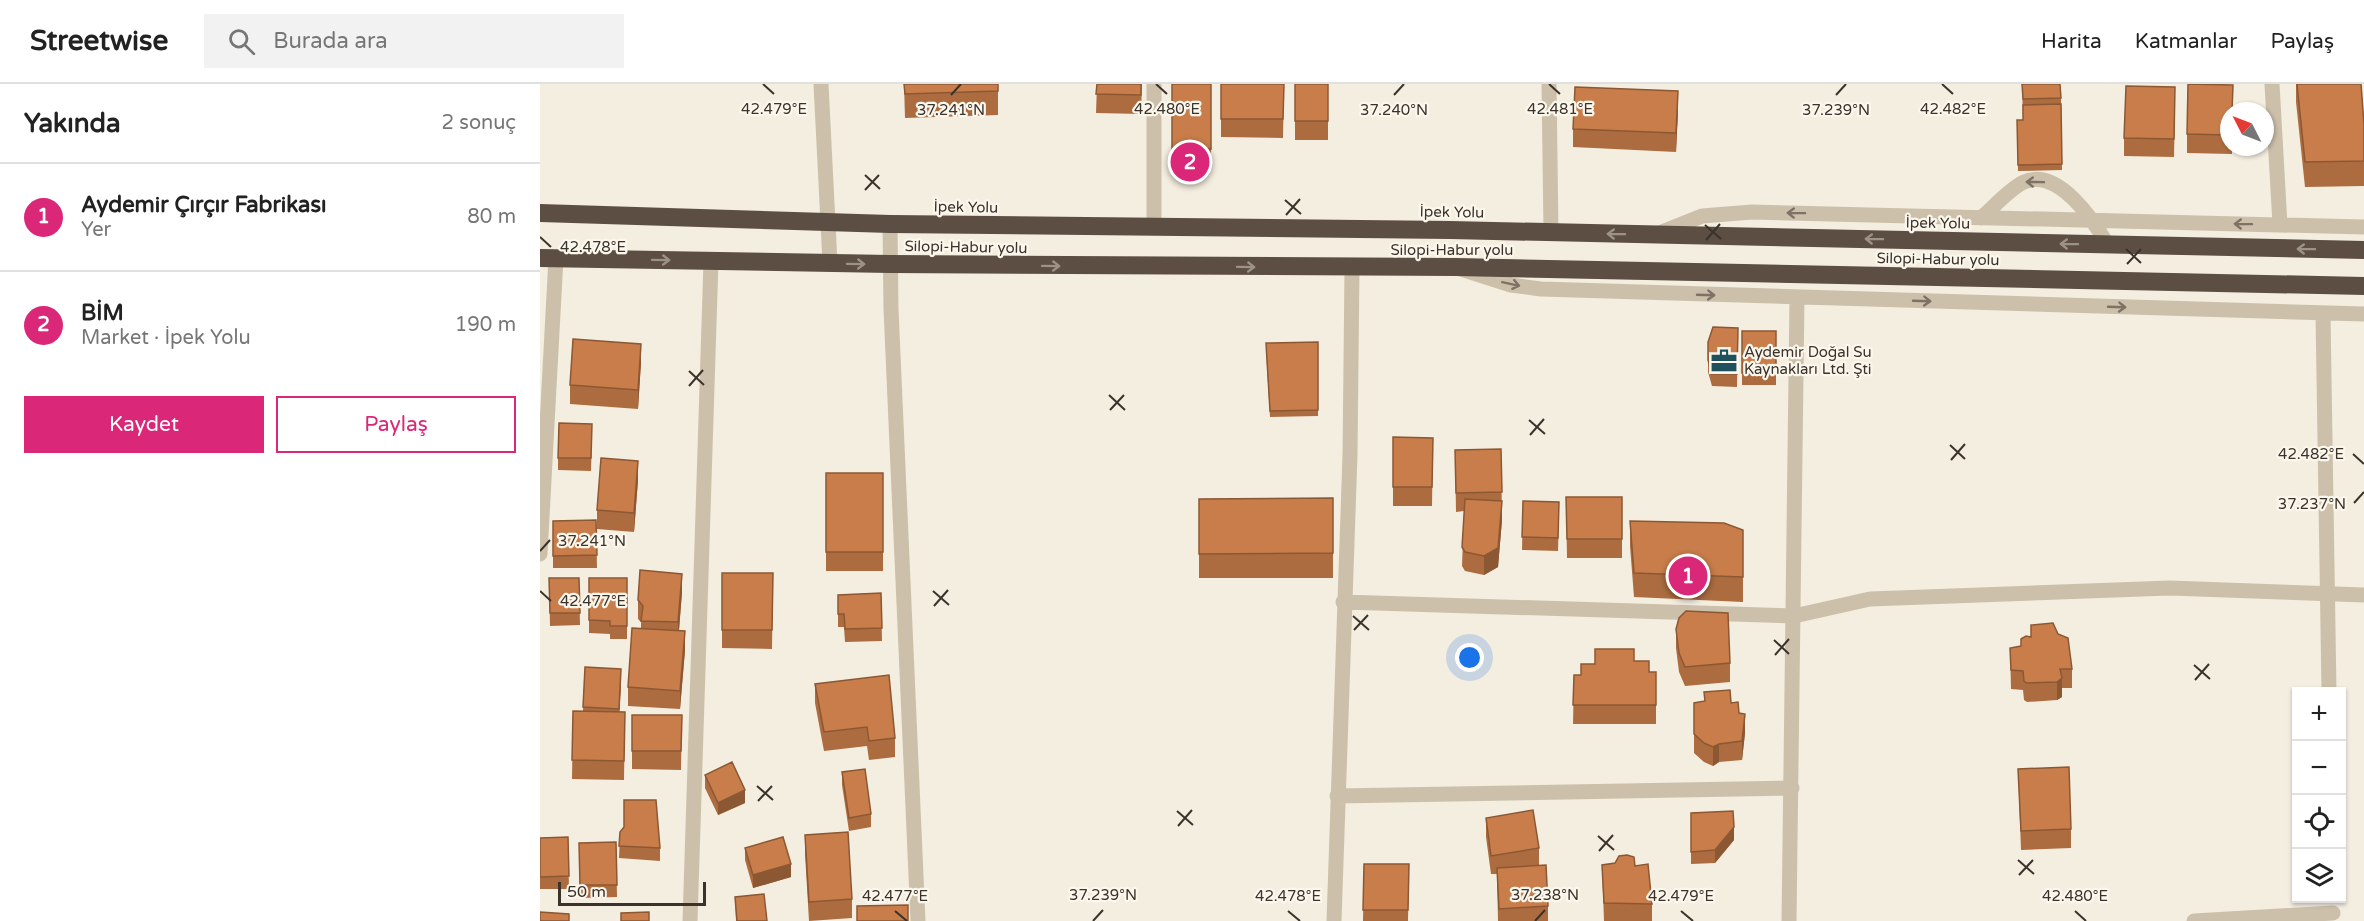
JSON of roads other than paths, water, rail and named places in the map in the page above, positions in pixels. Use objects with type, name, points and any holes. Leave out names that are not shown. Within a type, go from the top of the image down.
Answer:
[{"type":"highway","name":"İpek Yolu","points":[[540,213],[890,224],[1551,232],[2364,250]]},
{"type":"highway","name":"Silopi-Habur yolu","points":[[548,258],[890,264],[1455,267],[2364,286]]},
{"type":"street","points":[[821,84],[830,263]]},
{"type":"street","points":[[1154,84],[1154,228]]},
{"type":"street","points":[[1549,84],[1551,232]]},
{"type":"street","points":[[2272,84],[2280,225]]},
{"type":"street","points":[[1981,218],[2024,182],[2039,180],[2069,192],[2094,220],[2107,244]]},
{"type":"street","points":[[1656,235],[1694,218],[1727,212],[2364,227]]},
{"type":"street","points":[[890,224],[918,921]]},
{"type":"street","points":[[540,554],[548,258]]},
{"type":"street","points":[[690,921],[711,261]]},
{"type":"street","points":[[1455,267],[1483,278],[1540,289],[2364,314]]},
{"type":"street","points":[[1334,921],[1343,602],[1350,455],[1352,268]]},
{"type":"street","points":[[1789,921],[1797,297]]},
{"type":"street","points":[[2324,313],[2329,687]]},
{"type":"street","points":[[1343,602],[1794,616],[1870,599],[2170,588],[2364,596]]},
{"type":"street","points":[[1338,795],[1792,788]]},
{"type":"street","points":[[2194,921],[2333,911]]},
{"type":"place","name":"BİM","points":[[1190,162]]},
{"type":"place","name":"Aydemir Doğal Su Kaynakları Ltd. Şti","points":[[1724,361]]},
{"type":"place","name":"Aydemir Çırçır Fabrikası","points":[[1688,576]]}]
